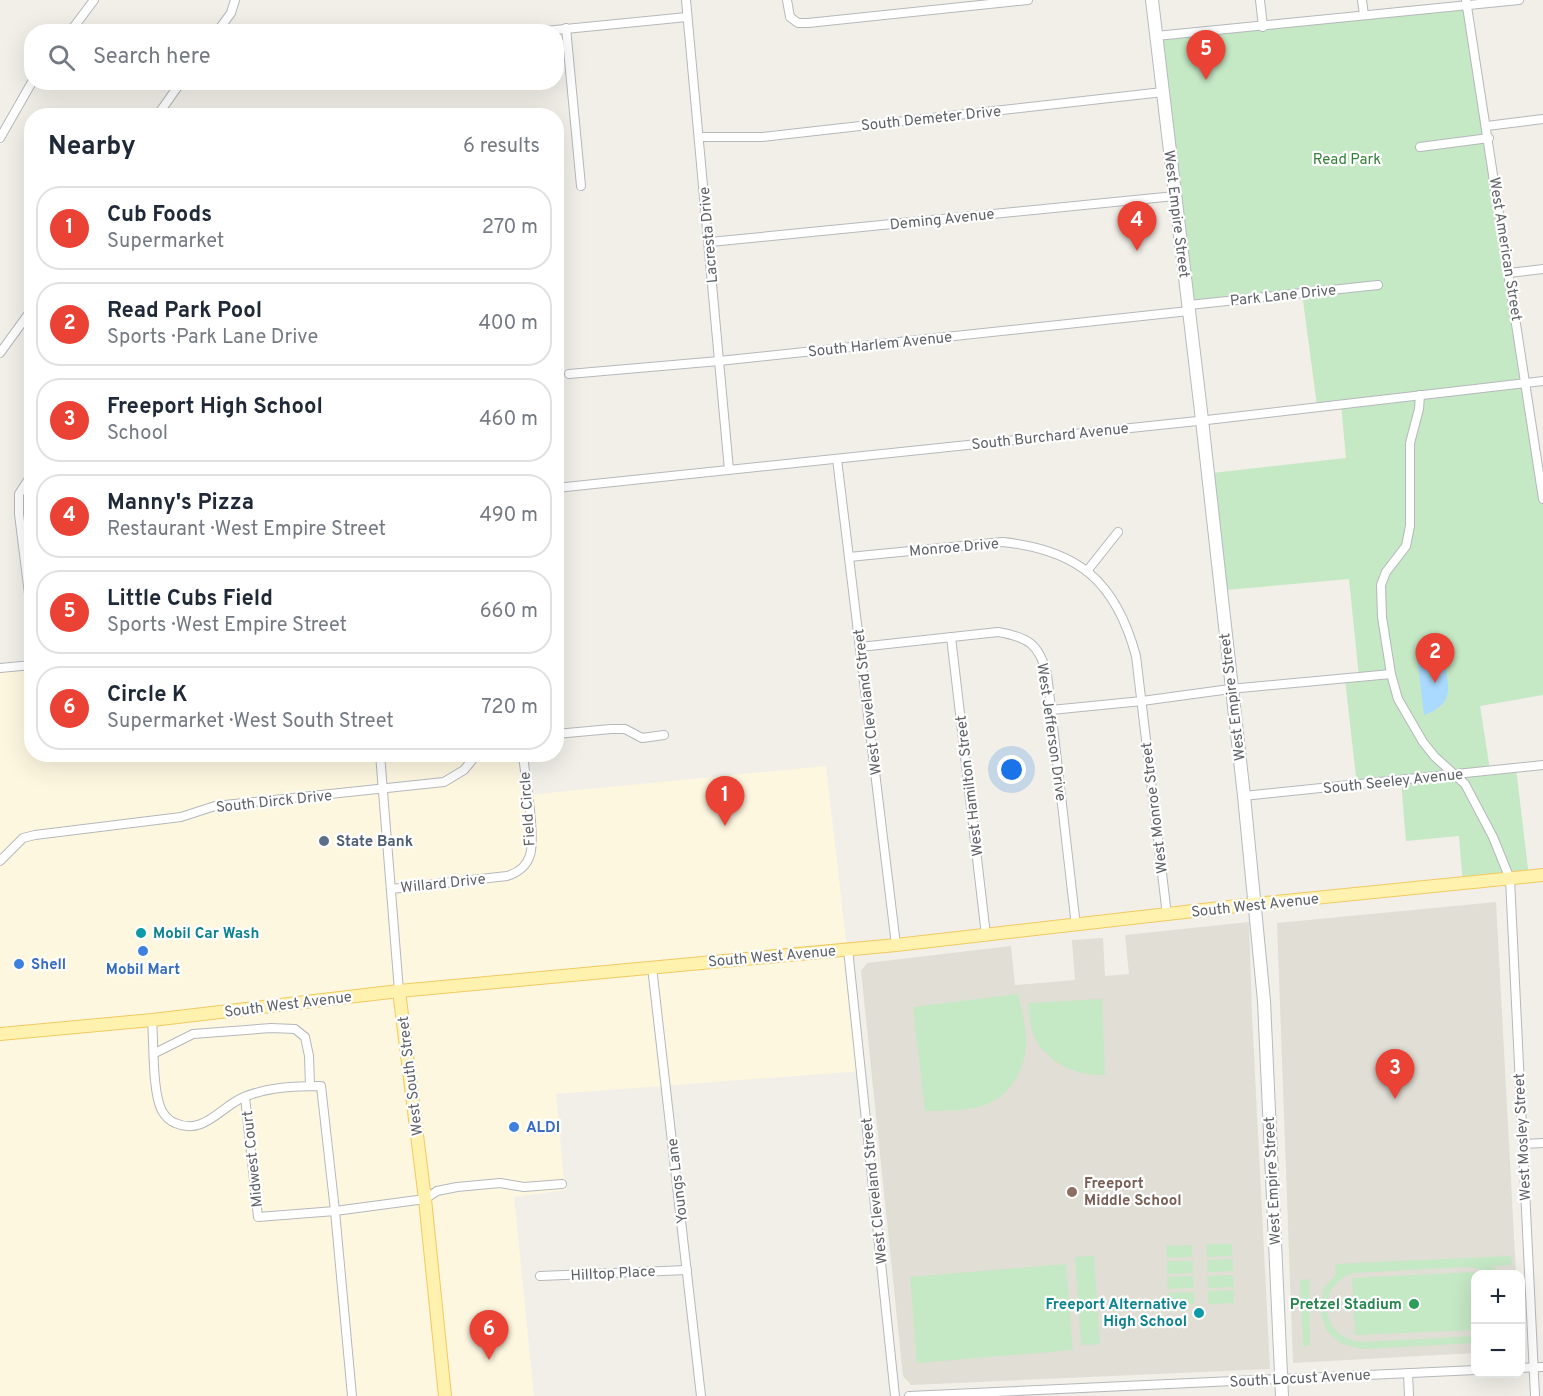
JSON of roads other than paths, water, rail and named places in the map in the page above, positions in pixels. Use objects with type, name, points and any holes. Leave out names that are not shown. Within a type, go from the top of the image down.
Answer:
[{"type":"main road","name":"West Empire Street","points":[[1152,0],[1202,420],[1264,1000],[1282,1396]]},
{"type":"main road","name":"South West Avenue","points":[[0,1034],[152,1020],[399,991],[896,945],[1255,904],[1543,875]]},
{"type":"main road","name":"West South Street","points":[[399,991],[425,1199],[445,1396]]},
{"type":"street","points":[[76,24],[94,0]]},
{"type":"street","points":[[223,24],[231,13],[235,0]]},
{"type":"street","name":"Lacresta Drive","points":[[686,0],[729,470]]},
{"type":"street","points":[[787,0],[790,17],[798,23],[1028,0]]},
{"type":"street","points":[[1260,0],[1263,27]]},
{"type":"street","points":[[1362,0],[1364,15]]},
{"type":"street","points":[[1156,36],[1263,27],[1467,2],[1519,0]]},
{"type":"street","name":"West American Street","points":[[1467,2],[1543,499]]},
{"type":"street","points":[[581,186],[566,28],[687,17]]},
{"type":"street","points":[[0,138],[27,90]]},
{"type":"street","points":[[163,108],[175,90]]},
{"type":"street","name":"South Demeter Drive","points":[[699,137],[762,137],[1163,92]]},
{"type":"street","points":[[1487,126],[1543,119]]},
{"type":"street","points":[[1420,147],[1489,138]]},
{"type":"street","name":"Deming Avenue","points":[[710,243],[1175,196]]},
{"type":"street","points":[[1509,273],[1543,269]]},
{"type":"street","name":"Park Lane Drive","points":[[1189,308],[1378,285]]},
{"type":"street","name":"South Harlem Avenue","points":[[569,374],[719,361],[1189,308]]},
{"type":"street","points":[[0,353],[24,320]]},
{"type":"street","name":"South Burchard Avenue","points":[[564,487],[1202,420],[1543,381]]},
{"type":"street","points":[[1420,395],[1419,409],[1410,443],[1410,526],[1406,546],[1386,572],[1381,585],[1382,616],[1391,674],[1398,699],[1413,726],[1435,757],[1465,784],[1493,837],[1510,879]]},
{"type":"street","name":"West Cleveland Street","points":[[837,459],[896,945]]},
{"type":"street","points":[[24,486],[19,494],[19,514],[24,554]]},
{"type":"street","points":[[1087,571],[1118,532]]},
{"type":"street","name":"Monroe Drive","points":[[849,557],[1003,542],[1047,549],[1087,571],[1118,606],[1129,629],[1136,656],[1142,701]]},
{"type":"street","name":"West Jefferson Drive","points":[[860,647],[998,632],[1018,635],[1033,644],[1043,658],[1051,710],[1076,926]]},
{"type":"street","name":"West Hamilton Street","points":[[951,637],[986,935]]},
{"type":"street","points":[[0,668],[24,666]]},
{"type":"street","points":[[1051,710],[1230,689],[1391,674]]},
{"type":"street","name":"West Monroe Street","points":[[1142,701],[1167,915]]},
{"type":"street","points":[[564,733],[625,729],[642,738],[664,735]]},
{"type":"street","name":"West South Street","points":[[381,762],[399,991]]},
{"type":"street","name":"South Dirck Drive","points":[[0,861],[23,838],[35,834],[181,817],[215,806],[444,782],[464,770],[470,762]]},
{"type":"street","name":"Field Circle","points":[[495,878],[515,873],[530,856],[532,841],[524,762]]},
{"type":"street","name":"South Seeley Avenue","points":[[1244,796],[1543,765]]},
{"type":"street","name":"Willard Drive","points":[[391,889],[495,878]]},
{"type":"street","name":"West Mosley Street","points":[[1510,879],[1523,1144],[1538,1367],[1535,1396]]},
{"type":"street","name":"West Cleveland Street","points":[[849,949],[895,1396]]},
{"type":"street","name":"Youngs Lane","points":[[652,967],[701,1396]]},
{"type":"street","name":"Midwest Court","points":[[152,1020],[154,1067],[162,1110],[171,1121],[182,1126],[192,1127],[203,1124],[245,1097],[273,1089],[310,1086]]},
{"type":"street","points":[[155,1053],[193,1034],[271,1028],[295,1029],[305,1036],[309,1056],[310,1086],[321,1086],[352,1396]]},
{"type":"street","name":"Midwest Court","points":[[245,1097],[258,1217],[335,1211],[425,1199],[437,1191],[457,1187],[500,1183],[524,1187],[562,1184]]},
{"type":"street","points":[[1523,1144],[1543,1143]]},
{"type":"street","name":"Hilltop Place","points":[[540,1276],[687,1270]]},
{"type":"street","name":"South Locust Avenue","points":[[909,1396],[1076,1392],[1471,1370]]},
{"type":"street","points":[[1408,1373],[1409,1396]]},
{"type":"water","points":[[1431,645],[1433,659],[1444,657],[1448,692],[1442,705],[1424,715],[1416,647]]},
{"type":"place","name":"Little Cubs Field","points":[[1206,80]]},
{"type":"place","name":"Manny's Pizza","points":[[1137,251]]},
{"type":"place","name":"Read Park Pool","points":[[1435,683]]},
{"type":"place","name":"Cub Foods","points":[[725,826]]},
{"type":"place","name":"State Bank","points":[[324,841]]},
{"type":"place","name":"Mobil Car Wash","points":[[141,933]]},
{"type":"place","name":"Mobil Mart","points":[[143,951]]},
{"type":"place","name":"Shell","points":[[19,964]]},
{"type":"place","name":"Freeport High School","points":[[1395,1099]]},
{"type":"place","name":"ALDI","points":[[514,1127]]},
{"type":"place","name":"Freeport Middle School","points":[[1072,1192]]},
{"type":"place","name":"Pretzel Stadium","points":[[1414,1304]]},
{"type":"place","name":"Freeport Alternative High School","points":[[1199,1313]]},
{"type":"place","name":"Circle K","points":[[489,1360]]},
{"type":"park label","name":"Read Park","points":[[1347,159]]}]
